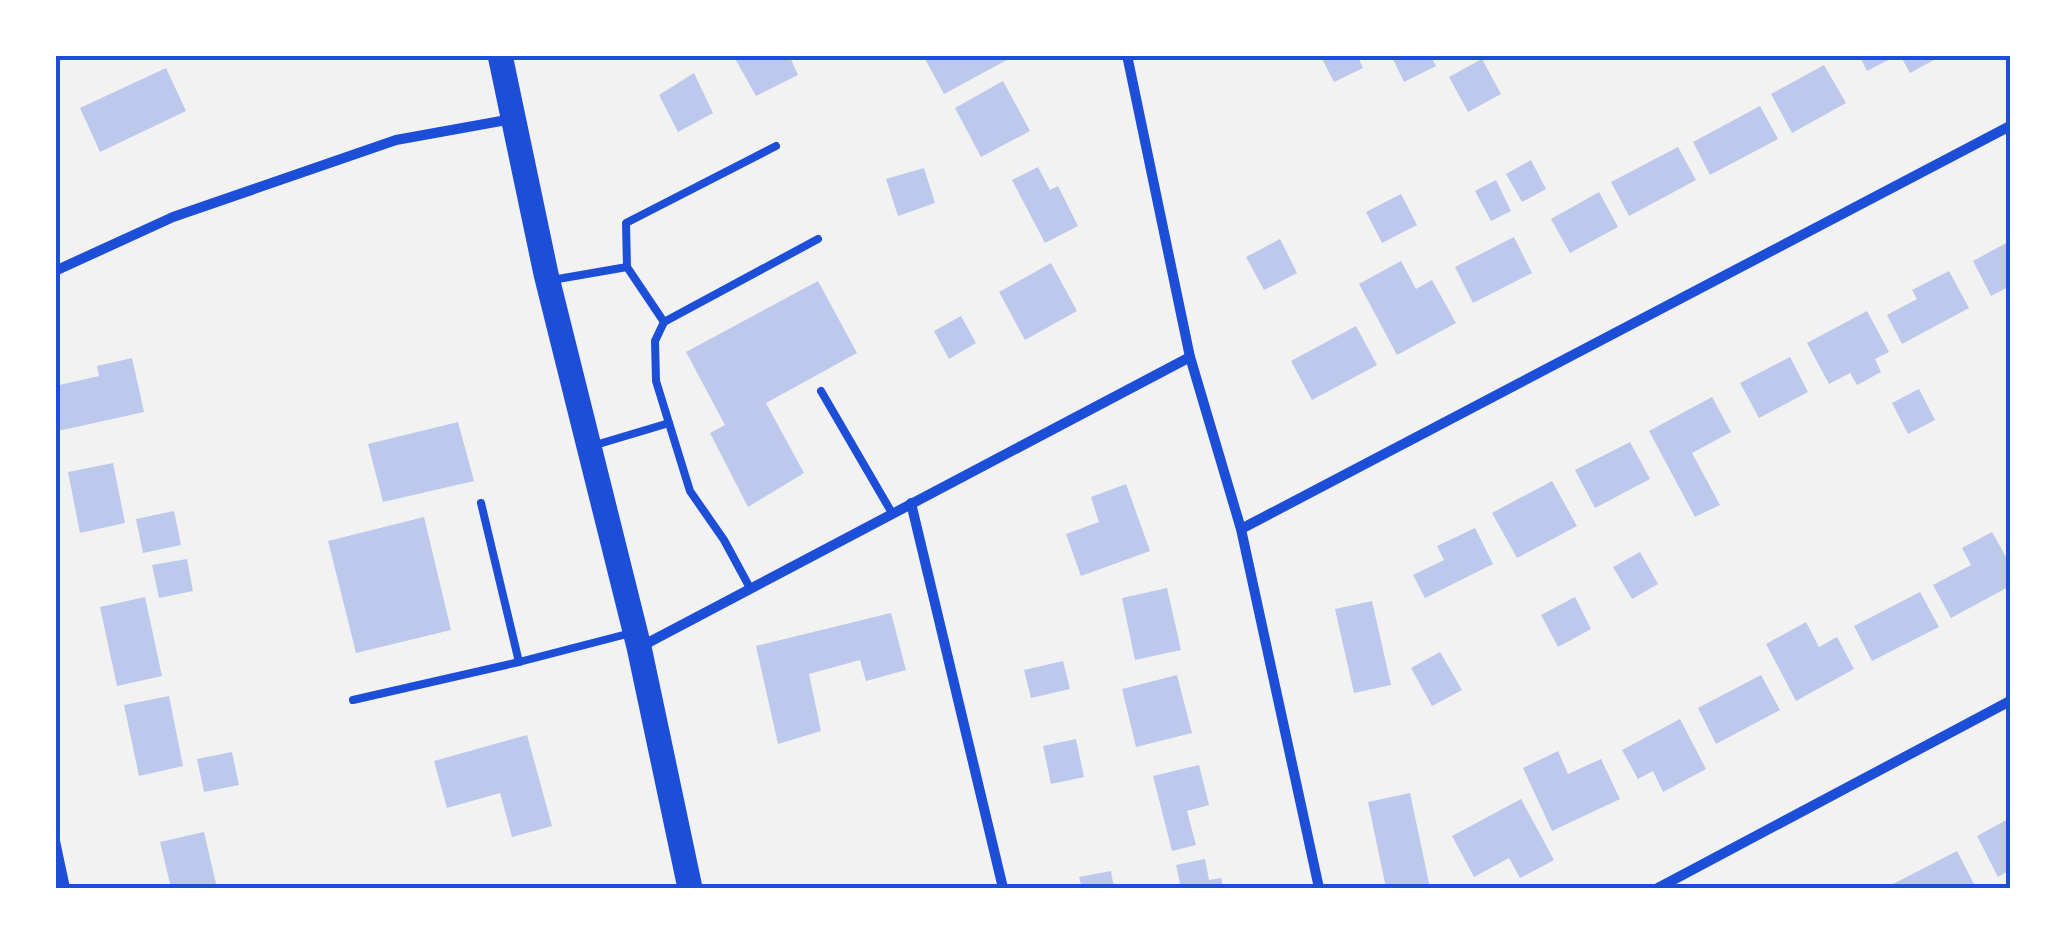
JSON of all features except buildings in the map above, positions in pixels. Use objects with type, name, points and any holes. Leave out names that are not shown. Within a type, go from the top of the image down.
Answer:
[{"type":"main road","points":[[500,55],[547,281],[637,640],[690,888]]},
{"type":"street","points":[[1127,55],[1190,357],[1242,530],[1320,888]]},
{"type":"street","points":[[55,272],[173,217],[396,140],[513,119]]},
{"type":"street","points":[[1242,530],[2010,126]]},
{"type":"street","points":[[637,640],[750,588],[1190,357]]},
{"type":"street","points":[[911,503],[1003,888]]},
{"type":"street","points":[[1658,888],[2010,702]]},
{"type":"street","points":[[55,841],[58,876],[64,888]]},
{"type":"lane","points":[[664,322],[627,267],[626,222],[776,146]]},
{"type":"lane","points":[[750,588],[724,540],[690,491],[656,381],[655,340],[664,322],[818,238]]},
{"type":"lane","points":[[547,281],[627,267]]},
{"type":"lane","points":[[821,391],[892,513]]},
{"type":"lane","points":[[589,448],[669,423]]},
{"type":"lane","points":[[482,503],[519,662]]},
{"type":"lane","points":[[353,700],[637,640]]}]
